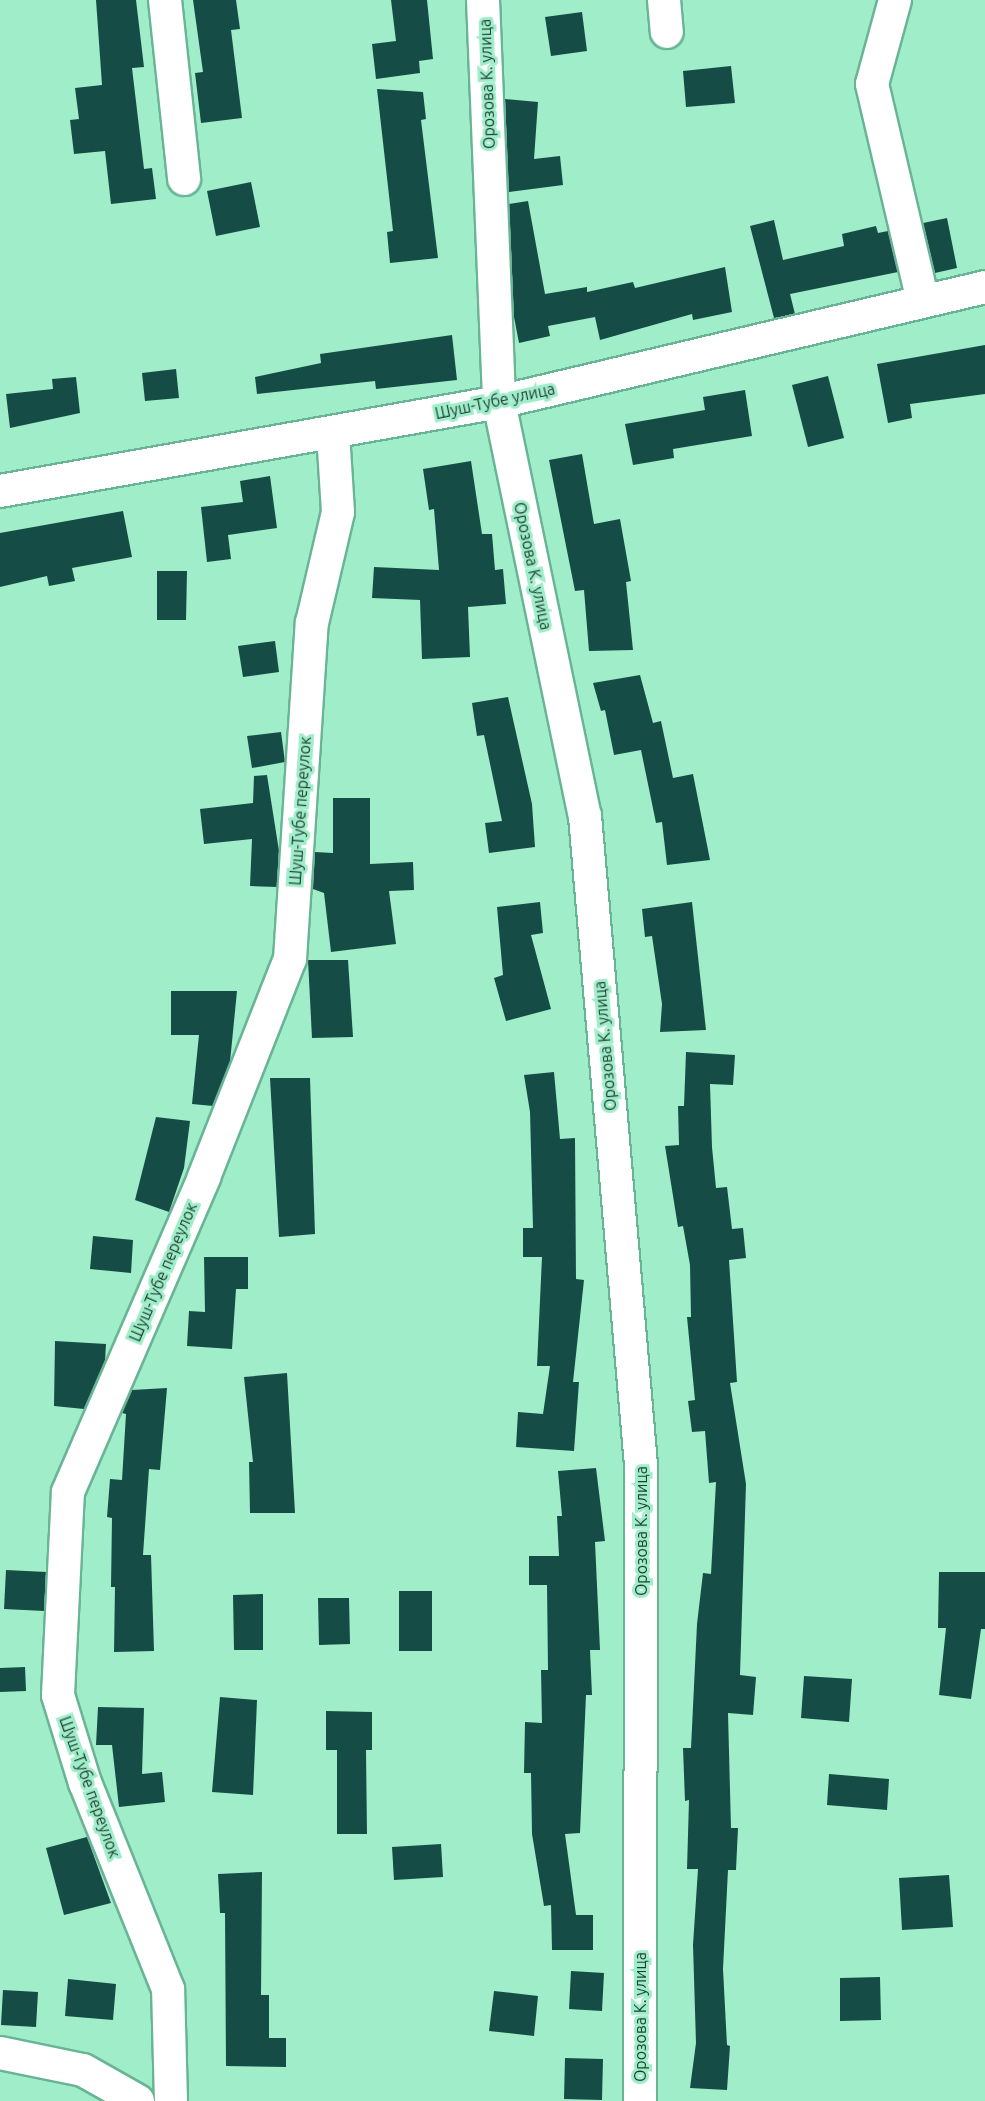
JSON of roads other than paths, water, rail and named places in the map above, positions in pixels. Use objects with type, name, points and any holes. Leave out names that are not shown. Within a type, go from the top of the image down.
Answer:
[{"type":"street","points":[[165,0],[184,179]]},
{"type":"street","name":"Орозова К. улица","points":[[483,0],[499,402],[585,816],[639,1441],[640,2101]]},
{"type":"street","points":[[664,0],[667,32]]},
{"type":"street","points":[[895,0],[872,84],[923,302]]},
{"type":"street","name":"Шуш-Тубе улица","points":[[0,491],[499,402],[985,287]]},
{"type":"street","name":"Шуш-Тубе переулок","points":[[171,2101],[168,1989],[85,1783],[58,1695],[68,1492],[204,1177],[290,959],[312,623],[338,512],[333,432]]},
{"type":"street","points":[[0,2053],[83,2070],[138,2101]]}]
